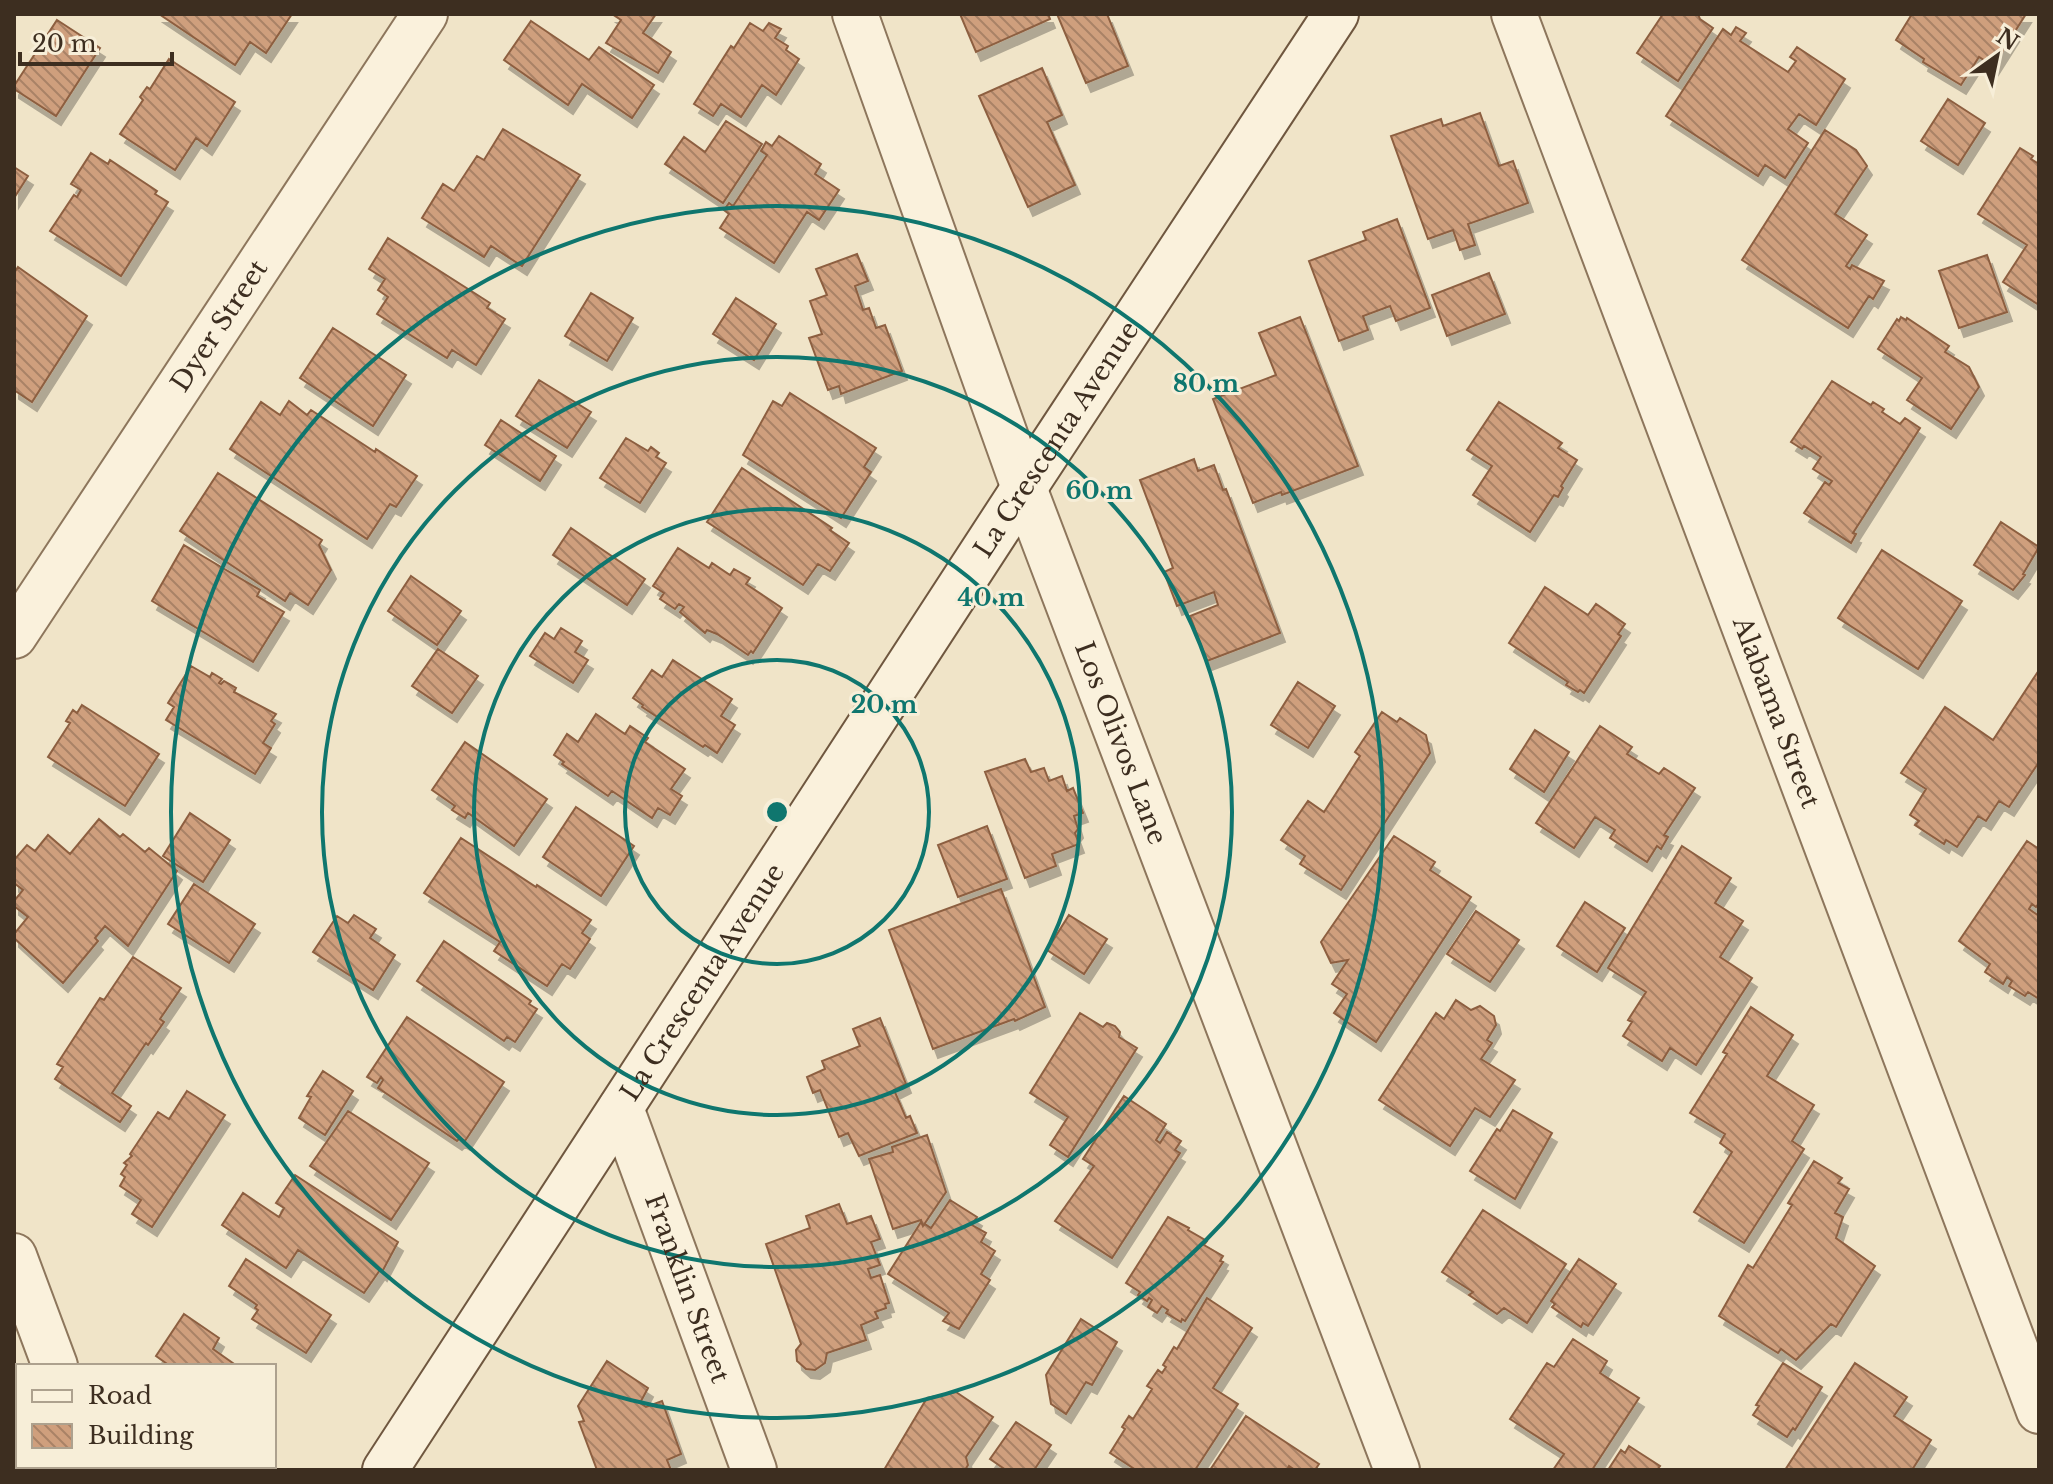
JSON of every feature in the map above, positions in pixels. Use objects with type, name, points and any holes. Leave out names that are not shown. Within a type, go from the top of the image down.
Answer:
[{"type":"street","name":"Dyer Street","points":[[14,636],[425,14]]},
{"type":"street","name":"Los Olivos Lane","points":[[855,14],[1024,488],[1397,1470]]},
{"type":"street","name":"La Crescenta Avenue","points":[[385,1470],[1336,14]]},
{"type":"street","name":"Alabama Street","points":[[1514,14],[2039,1411]]},
{"type":"street","name":"Franklin Street","points":[[621,1108],[754,1470]]},
{"type":"street","points":[[14,1256],[54,1364]]},
{"type":"building","points":[[159,14],[292,14],[266,53],[250,42],[235,65]]},
{"type":"building","points":[[612,14],[656,14],[643,33],[671,52],[658,73],[606,43],[621,20]]},
{"type":"building","points":[[960,14],[1048,14],[1050,19],[976,52]]},
{"type":"building","points":[[1057,14],[1107,14],[1128,66],[1086,83]]},
{"type":"building","points":[[1663,14],[1698,14],[1713,28],[1678,81],[1637,53]]},
{"type":"building","points":[[1912,14],[2026,14],[1993,66],[1979,57],[1961,85],[1923,62],[1924,59],[1896,40]]},
{"type":"building","points":[[57,20],[100,48],[56,116],[14,89],[14,86]]},
{"type":"building","points":[[531,21],[589,60],[599,47],[654,85],[632,118],[582,84],[568,105],[504,60]]},
{"type":"building","points":[[750,23],[763,31],[769,23],[781,29],[775,38],[788,46],[786,50],[799,59],[776,95],[762,85],[741,117],[721,104],[713,116],[694,104],[731,46],[734,48]]},
{"type":"building","points":[[1736,27],[1746,33],[1740,41],[1788,72],[1796,61],[1790,57],[1797,47],[1845,79],[1816,125],[1799,114],[1788,129],[1808,143],[1785,178],[1765,165],[1758,176],[1666,116],[1723,29],[1731,35]]},
{"type":"building","points":[[169,59],[235,102],[207,146],[196,138],[175,170],[120,134],[143,100],[140,97],[147,87],[150,89]]},
{"type":"building","points":[[1042,68],[1062,115],[1047,122],[1075,185],[1028,207],[979,96]]},
{"type":"building","points":[[1948,99],[1985,123],[1958,165],[1921,141]]},
{"type":"building","points":[[1480,113],[1499,166],[1513,161],[1528,203],[1468,224],[1475,245],[1460,250],[1453,230],[1428,239],[1391,136],[1441,119],[1443,126]]},
{"type":"building","points":[[726,121],[762,144],[723,203],[665,164],[684,137],[705,152]]},
{"type":"building","points":[[503,129],[580,175],[522,266],[491,246],[484,257],[422,218],[443,184],[454,191],[477,156],[484,160]]},
{"type":"building","points":[[1825,130],[1856,150],[1867,166],[1835,214],[1867,235],[1846,266],[1850,269],[1852,265],[1884,281],[1873,299],[1869,296],[1848,328],[1742,260]]},
{"type":"building","points":[[779,136],[821,164],[815,174],[839,190],[819,220],[807,212],[774,263],[720,228],[729,214],[724,210],[729,203],[733,206],[767,155],[761,151],[766,142],[772,146]]},
{"type":"building","points":[[2020,148],[2039,164],[2039,305],[2003,282],[2027,245],[1978,214]]},
{"type":"building","points":[[91,153],[108,164],[110,160],[157,191],[155,194],[168,202],[121,276],[50,231],[74,195],[77,197],[81,190],[71,184]]},
{"type":"building","points":[[14,167],[28,176],[14,198]]},
{"type":"building","points":[[1397,219],[1430,308],[1396,321],[1390,306],[1363,316],[1368,330],[1339,341],[1309,261],[1366,240],[1363,232]]},
{"type":"building","points":[[388,238],[490,303],[487,308],[505,319],[476,365],[452,350],[447,358],[377,314],[388,297],[378,290],[385,279],[369,269]]},
{"type":"building","points":[[857,254],[868,281],[855,286],[863,310],[869,308],[876,328],[885,325],[902,371],[841,394],[839,386],[828,390],[809,338],[822,334],[810,301],[827,295],[816,269]]},
{"type":"building","points":[[1987,255],[2007,312],[1959,328],[1939,271]]},
{"type":"building","points":[[18,267],[87,316],[32,402],[14,390],[14,273]]},
{"type":"building","points":[[1489,273],[1505,314],[1447,336],[1432,295]]},
{"type":"building","points":[[591,293],[633,318],[607,361],[565,336]]},
{"type":"building","points":[[736,298],[776,324],[754,360],[713,334]]},
{"type":"building","points":[[1300,317],[1358,466],[1253,503],[1213,399],[1276,375],[1259,333]]},
{"type":"building","points":[[1901,317],[1949,346],[1945,352],[1969,367],[1979,387],[1951,429],[1907,400],[1922,378],[1878,349]]},
{"type":"building","points":[[333,328],[406,375],[373,426],[300,378]]},
{"type":"building","points":[[539,380],[591,412],[567,448],[516,416]]},
{"type":"building","points":[[1832,381],[1871,405],[1873,402],[1900,424],[1905,418],[1920,428],[1853,533],[1856,534],[1851,543],[1804,513],[1825,482],[1829,485],[1832,481],[1813,469],[1821,457],[1791,442]]},
{"type":"building","points":[[790,393],[876,448],[864,467],[871,472],[841,518],[743,455],[773,401],[782,406]]},
{"type":"building","points":[[289,401],[307,415],[311,410],[417,476],[396,507],[390,504],[367,539],[230,449],[261,402],[280,415]]},
{"type":"building","points":[[1499,402],[1562,443],[1558,448],[1577,460],[1558,497],[1554,495],[1530,532],[1473,495],[1492,466],[1467,450]]},
{"type":"building","points":[[501,420],[556,456],[540,481],[485,445]]},
{"type":"building","points":[[626,438],[648,451],[651,447],[659,453],[656,457],[666,463],[640,503],[600,478]]},
{"type":"building","points":[[1194,459],[1198,471],[1214,465],[1223,490],[1226,489],[1280,633],[1207,661],[1190,616],[1218,605],[1214,592],[1177,606],[1164,572],[1173,568],[1140,480]]},
{"type":"building","points":[[742,468],[832,528],[830,530],[849,543],[830,571],[818,564],[803,585],[707,522]]},
{"type":"building","points":[[218,473],[322,540],[319,545],[331,570],[308,605],[290,593],[285,601],[180,531]]},
{"type":"building","points":[[2001,522],[2039,547],[2025,575],[2013,590],[1974,565]]},
{"type":"building","points":[[571,528],[645,579],[627,605],[553,555]]},
{"type":"building","points":[[184,545],[260,590],[257,596],[284,612],[253,662],[152,601]]},
{"type":"building","points":[[678,548],[709,568],[712,563],[730,575],[734,569],[750,578],[746,584],[782,608],[753,653],[751,651],[748,655],[717,634],[707,630],[705,633],[680,612],[684,607],[679,604],[675,609],[660,599],[664,593],[653,586]]},
{"type":"building","points":[[1882,550],[1962,601],[1918,669],[1838,618]]},
{"type":"building","points":[[411,576],[461,611],[437,645],[388,611]]},
{"type":"building","points":[[1545,587],[1588,615],[1596,604],[1625,624],[1618,634],[1621,636],[1584,693],[1566,685],[1568,682],[1509,643]]},
{"type":"building","points":[[561,628],[582,641],[575,652],[588,660],[573,683],[530,656],[545,633],[554,639]]},
{"type":"building","points":[[438,649],[478,676],[452,713],[412,686]]},
{"type":"building","points":[[673,660],[732,699],[721,716],[735,725],[717,753],[705,745],[703,747],[633,698],[652,670],[662,677]]},
{"type":"building","points":[[191,666],[210,677],[212,673],[222,679],[219,683],[224,681],[236,688],[234,692],[276,714],[271,721],[275,724],[263,743],[271,748],[255,774],[166,720],[174,707],[168,703]]},
{"type":"building","points":[[2039,670],[2039,762],[2009,807],[1999,801],[1986,821],[1978,816],[1957,847],[1946,840],[1944,844],[1915,825],[1919,821],[1910,815],[1926,789],[1901,773],[1945,707],[1993,740]]},
{"type":"building","points":[[1298,682],[1335,706],[1308,748],[1271,725]]},
{"type":"building","points":[[82,705],[159,754],[125,806],[48,757],[70,723],[66,721],[73,710],[77,713]]},
{"type":"building","points":[[1382,712],[1397,722],[1400,718],[1426,735],[1430,753],[1341,890],[1300,864],[1305,856],[1281,840],[1308,801],[1324,812],[1360,756],[1355,752]]},
{"type":"building","points":[[596,714],[625,734],[630,726],[648,738],[645,742],[685,769],[671,789],[682,796],[670,815],[658,808],[652,818],[612,791],[608,796],[554,755],[567,734],[578,742]]},
{"type":"building","points":[[1600,726],[1632,747],[1627,754],[1659,774],[1664,768],[1695,788],[1664,835],[1668,837],[1661,849],[1657,846],[1647,862],[1610,838],[1615,830],[1595,817],[1574,848],[1536,823]]},
{"type":"building","points":[[1535,730],[1569,752],[1544,792],[1510,769]]},
{"type":"building","points":[[465,742],[547,799],[514,846],[468,813],[465,818],[452,810],[455,806],[432,790]]},
{"type":"building","points":[[1025,759],[1031,772],[1044,768],[1049,781],[1062,776],[1067,791],[1073,788],[1083,813],[1074,816],[1079,844],[1052,854],[1056,866],[1025,878],[985,772]]},
{"type":"building","points":[[576,807],[634,846],[601,896],[543,857]]},
{"type":"building","points":[[190,813],[230,840],[203,882],[163,856]]},
{"type":"building","points":[[99,819],[145,852],[149,848],[177,871],[128,946],[105,926],[95,938],[98,941],[63,983],[14,938],[28,917],[14,906],[14,901],[23,890],[14,883],[14,860],[27,845],[35,851],[48,835],[70,854]]},
{"type":"building","points":[[987,826],[1007,879],[958,897],[938,845]]},
{"type":"building","points":[[1394,836],[1435,862],[1430,870],[1471,897],[1376,1042],[1334,1013],[1347,994],[1332,984],[1348,960],[1331,963],[1321,942]]},
{"type":"building","points":[[461,838],[591,920],[582,933],[590,939],[570,969],[562,964],[547,986],[494,951],[500,942],[424,893]]},
{"type":"building","points":[[2027,841],[2039,849],[2039,903],[2036,907],[2032,904],[2029,909],[2039,916],[2039,999],[2028,992],[2025,996],[2009,986],[2012,981],[2007,977],[2003,984],[1985,972],[1990,964],[1959,941]]},
{"type":"building","points":[[1682,846],[1731,878],[1715,903],[1743,921],[1720,957],[1752,978],[1696,1065],[1670,1048],[1662,1061],[1623,1036],[1632,1022],[1628,1020],[1646,992],[1608,968]]},
{"type":"building","points":[[194,884],[255,924],[229,963],[168,924]]},
{"type":"building","points":[[1001,889],[1045,1007],[1015,1021],[933,1049],[889,930]]},
{"type":"building","points":[[1585,902],[1625,928],[1597,972],[1557,946]]},
{"type":"building","points":[[1476,911],[1519,940],[1490,982],[1447,954]]},
{"type":"building","points":[[354,915],[376,929],[370,938],[395,955],[373,990],[313,952],[337,916],[348,923]]},
{"type":"building","points":[[1069,915],[1107,939],[1084,974],[1047,950]]},
{"type":"building","points":[[444,941],[531,1001],[529,1004],[537,1009],[515,1042],[507,1037],[504,1041],[417,981]]},
{"type":"building","points":[[133,957],[181,988],[160,1019],[164,1022],[112,1093],[131,1106],[120,1122],[55,1079],[63,1067],[57,1064],[100,998],[104,1000]]},
{"type":"building","points":[[1456,1000],[1471,1010],[1480,1006],[1494,1016],[1496,1025],[1487,1040],[1492,1043],[1481,1059],[1515,1080],[1490,1117],[1475,1108],[1450,1146],[1379,1100],[1436,1013],[1444,1019]]},
{"type":"building","points":[[1751,1007],[1793,1035],[1767,1076],[1814,1105],[1792,1141],[1804,1149],[1744,1243],[1694,1212],[1732,1152],[1720,1143],[1725,1134],[1690,1113],[1727,1054],[1723,1052]]},
{"type":"building","points":[[1080,1013],[1103,1027],[1107,1023],[1115,1026],[1120,1032],[1119,1037],[1137,1048],[1068,1157],[1050,1145],[1068,1117],[1030,1093]]},
{"type":"building","points":[[407,1017],[504,1082],[465,1141],[460,1138],[457,1141],[378,1088],[383,1080],[381,1077],[377,1083],[367,1077]]},
{"type":"building","points":[[880,1018],[906,1084],[894,1090],[906,1118],[910,1116],[917,1133],[859,1156],[848,1133],[839,1137],[820,1090],[813,1093],[807,1077],[825,1069],[822,1061],[860,1046],[853,1029]]},
{"type":"building","points":[[323,1071],[353,1091],[325,1135],[299,1118],[311,1097],[307,1096]]},
{"type":"building","points":[[187,1091],[225,1115],[152,1227],[132,1214],[141,1200],[120,1186],[125,1177],[121,1174],[127,1165],[124,1163],[132,1156],[130,1154],[158,1112],[169,1119]]},
{"type":"building","points":[[1124,1096],[1166,1124],[1156,1140],[1160,1143],[1167,1132],[1181,1141],[1175,1150],[1180,1153],[1112,1258],[1055,1221],[1094,1166],[1083,1159]]},
{"type":"building","points":[[1513,1110],[1552,1133],[1515,1199],[1470,1171]]},
{"type":"building","points":[[348,1111],[429,1163],[391,1220],[310,1166]]},
{"type":"building","points":[[927,1135],[946,1192],[923,1226],[921,1220],[893,1229],[869,1159],[893,1152],[892,1147]]},
{"type":"building","points":[[1814,1161],[1842,1178],[1838,1183],[1849,1189],[1835,1213],[1843,1217],[1836,1238],[1875,1266],[1836,1327],[1831,1324],[1796,1360],[1781,1349],[1778,1353],[1719,1316],[1748,1265],[1753,1268],[1792,1205],[1788,1203]]},
{"type":"building","points":[[295,1175],[398,1242],[382,1272],[380,1270],[364,1293],[298,1250],[286,1268],[222,1225],[243,1193],[279,1217],[284,1208],[276,1203]]},
{"type":"building","points":[[950,1200],[977,1217],[972,1225],[986,1233],[981,1242],[995,1251],[981,1274],[990,1280],[959,1329],[943,1321],[949,1313],[888,1274],[921,1222],[923,1226],[925,1224],[931,1228]]},
{"type":"building","points":[[839,1204],[847,1224],[871,1216],[880,1239],[871,1242],[880,1265],[868,1269],[871,1278],[880,1275],[889,1303],[885,1304],[886,1308],[875,1312],[878,1318],[861,1325],[866,1340],[827,1353],[825,1363],[815,1370],[806,1369],[797,1361],[796,1350],[801,1344],[766,1244],[810,1228],[806,1216]]},
{"type":"building","points":[[1483,1210],[1566,1264],[1527,1323],[1504,1308],[1497,1314],[1469,1295],[1473,1292],[1442,1272]]},
{"type":"building","points":[[1168,1217],[1189,1228],[1207,1241],[1204,1245],[1223,1256],[1220,1261],[1223,1262],[1185,1321],[1182,1319],[1181,1322],[1166,1313],[1168,1310],[1162,1306],[1157,1313],[1148,1307],[1152,1300],[1149,1298],[1147,1301],[1126,1283]]},
{"type":"building","points":[[246,1259],[331,1315],[306,1353],[252,1319],[258,1310],[255,1308],[257,1305],[229,1286]]},
{"type":"building","points":[[1579,1259],[1616,1284],[1588,1326],[1583,1323],[1581,1327],[1552,1307],[1555,1304],[1551,1301]]},
{"type":"building","points":[[1207,1298],[1252,1328],[1213,1388],[1238,1404],[1195,1470],[1136,1470],[1110,1453],[1129,1416],[1133,1419],[1152,1389],[1147,1386],[1158,1370],[1162,1373],[1166,1367],[1163,1365],[1174,1347],[1177,1349]]},
{"type":"building","points":[[184,1314],[219,1338],[213,1349],[234,1364],[167,1364],[156,1356]]},
{"type":"building","points":[[1081,1319],[1117,1342],[1092,1385],[1086,1382],[1066,1414],[1051,1404],[1046,1375]]},
{"type":"building","points":[[1573,1339],[1607,1361],[1600,1373],[1639,1398],[1592,1470],[1553,1470],[1564,1454],[1510,1419],[1547,1363],[1554,1367]]},
{"type":"building","points":[[607,1361],[648,1388],[640,1403],[646,1407],[662,1401],[681,1454],[667,1460],[671,1470],[597,1470],[579,1422],[584,1421],[578,1406]]},
{"type":"building","points":[[1783,1363],[1822,1387],[1795,1430],[1793,1428],[1787,1437],[1753,1415]]},
{"type":"building","points":[[1855,1363],[1907,1397],[1894,1416],[1931,1440],[1912,1470],[1785,1470]]},
{"type":"building","points":[[956,1392],[993,1417],[966,1457],[968,1465],[965,1470],[884,1470],[927,1398]]},
{"type":"building","points":[[1246,1416],[1319,1464],[1315,1470],[1295,1470],[1289,1466],[1287,1470],[1210,1470]]},
{"type":"building","points":[[1016,1422],[1051,1445],[1034,1470],[1006,1470],[990,1459]]},
{"type":"building","points":[[1629,1446],[1660,1466],[1657,1470],[1608,1470],[1621,1450],[1625,1453]]}]
